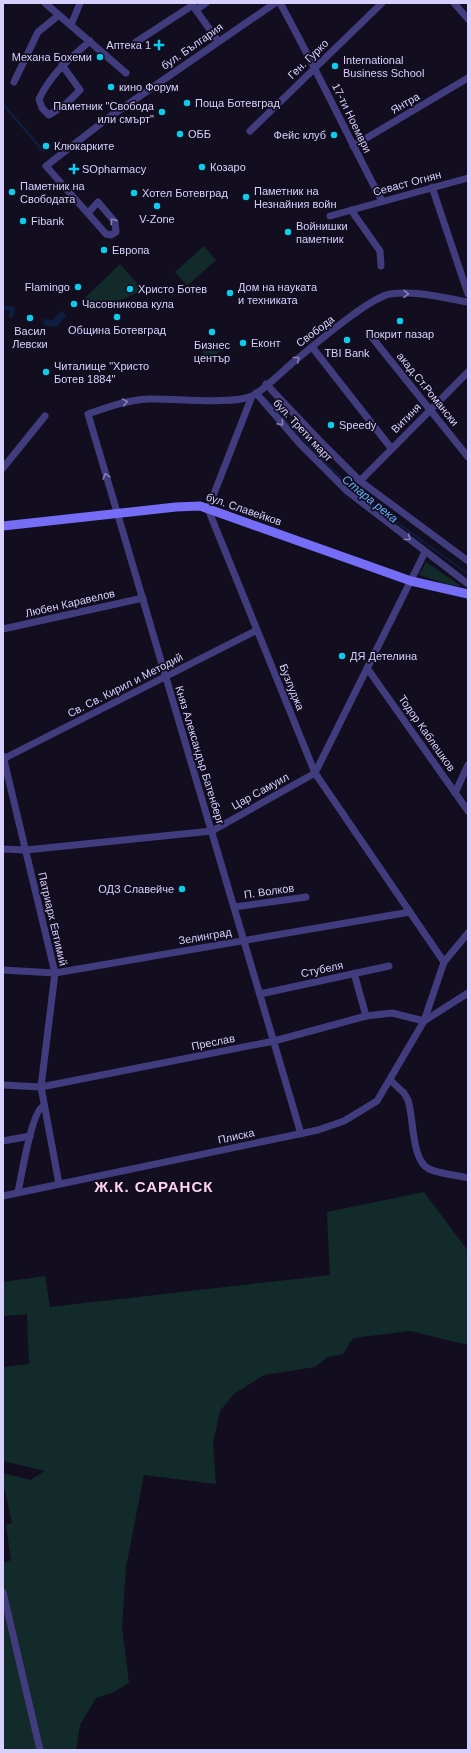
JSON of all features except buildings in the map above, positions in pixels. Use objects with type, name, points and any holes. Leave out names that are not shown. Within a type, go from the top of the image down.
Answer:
[{"type":"street","points":[[45,3],[126,73]]},
{"type":"street","points":[[71,25],[80,3]]},
{"type":"street","points":[[136,42],[193,6],[206,3]]},
{"type":"street","name":"бул. България","points":[[88,213],[46,166],[108,118],[275,3]]},
{"type":"street","name":"17-ти Ноември","points":[[280,3],[316,69],[353,146],[382,201]]},
{"type":"street","name":"Ген. Гурко","points":[[250,131],[316,69],[382,3]]},
{"type":"street","points":[[454,3],[468,19]]},
{"type":"street","points":[[193,6],[218,41]]},
{"type":"street","points":[[14,82],[38,32],[59,15]]},
{"type":"street","points":[[62,65],[80,90],[66,104],[49,116],[42,108],[39,99],[48,82],[62,65],[90,42]]},
{"type":"street","name":"Янтра","points":[[353,146],[468,78]]},
{"type":"street","name":"Севаст Огнян","points":[[330,216],[468,178]]},
{"type":"street","points":[[432,187],[468,294]]},
{"type":"street","points":[[98,202],[115,222],[116,232],[111,235],[106,234],[88,213],[98,202]]},
{"type":"street","points":[[351,210],[380,251],[381,266]]},
{"type":"street","name":"Свобода","points":[[254,395],[312,347],[372,302],[388,295],[406,293],[468,302]]},
{"type":"street","name":"акад.Ст.Романски","points":[[370,335],[468,457]]},
{"type":"street","points":[[312,347],[391,448]]},
{"type":"street","name":"Витиня","points":[[360,481],[391,448],[468,372]]},
{"type":"street","name":"бул. Трети март","points":[[266,384],[360,481],[468,561]]},
{"type":"street","points":[[208,509],[254,395]]},
{"type":"street","name":"бул. Трети март","points":[[254,395],[347,491],[468,584]]},
{"type":"street","name":"Княз Александър Батенберг","points":[[254,395],[233,400],[148,399],[127,401],[88,414],[143,598],[164,677],[212,831],[301,1134]]},
{"type":"street","points":[[3,468],[45,416]]},
{"type":"street","name":"бул. Славейков","points":[[3,526],[118,513],[200,506],[411,581],[468,594]]},
{"type":"street","name":"Бузлуджа","points":[[208,509],[315,773],[444,962]]},
{"type":"street","points":[[315,773],[425,552]]},
{"type":"street","name":"Любен Каравелов","points":[[3,629],[143,598]]},
{"type":"street","name":"Св. Св. Кирил и Методий","points":[[3,758],[257,630]]},
{"type":"street","name":"Тодор Каблешков","points":[[367,668],[468,811]]},
{"type":"street","name":"Патриарх Евтимий","points":[[3,758],[55,973],[41,1087],[59,1184]]},
{"type":"street","points":[[455,793],[468,765]]},
{"type":"street","name":"Цар Самуил","points":[[3,849],[26,850],[212,831],[315,773]]},
{"type":"street","name":"П. Волков","points":[[234,907],[306,897]]},
{"type":"street","name":"Зелинград","points":[[3,970],[55,973],[410,912]]},
{"type":"street","points":[[444,962],[468,933]]},
{"type":"street","name":"Плиска","points":[[3,1196],[301,1134],[344,1121],[377,1101],[424,1021],[444,962]]},
{"type":"street","name":"Стубеля","points":[[260,994],[388,966]]},
{"type":"street","points":[[354,973],[366,1016]]},
{"type":"street","points":[[424,1021],[438,1014],[468,993]]},
{"type":"street","name":"Преслав","points":[[3,1085],[41,1087],[274,1041],[366,1016],[392,1012],[424,1021]]},
{"type":"street","points":[[390,1080],[404,1093],[408,1100],[416,1151],[421,1163],[430,1170],[468,1178]]},
{"type":"street","points":[[18,1192],[37,1110],[44,1106]]},
{"type":"street","points":[[3,1141],[30,1136]]},
{"type":"street","points":[[3,1592],[40,1750]]},
{"type":"green space","points":[[204,246],[216,260],[187,286],[175,272]]},
{"type":"green space","points":[[120,264],[143,290],[126,298],[90,310],[84,299]]},
{"type":"green space","points":[[213,342],[220,351],[209,361],[202,352]]},
{"type":"green space","points":[[426,562],[461,586],[450,585],[419,575]]},
{"type":"green space","points":[[424,1192],[468,1251],[468,1345],[410,1331],[353,1338],[343,1354],[328,1357],[315,1367],[264,1375],[234,1394],[220,1411],[213,1443],[216,1484],[144,1475],[126,1567],[122,1627],[129,1683],[112,1693],[96,1698],[80,1725],[76,1750],[3,1750],[3,1563],[11,1560],[6,1525],[12,1523],[3,1482],[3,1473],[30,1480],[45,1471],[3,1461],[3,1367],[29,1364],[27,1314],[3,1316],[3,1282],[45,1276],[50,1307],[330,1275],[327,1212]]},
{"type":"water","points":[[3,306],[15,307],[13,317],[9,317],[10,311],[3,310]]},
{"type":"water","points":[[61,311],[67,315],[57,327],[43,325],[44,319],[53,320]]},
{"type":"waterway","name":"Стара река","points":[[3,104],[44,152]]},
{"type":"waterway","name":"Стара река","points":[[264,397],[318,456],[341,478],[395,521],[468,574]]},
{"type":"place","name":"Аптека 1","points":[[159,45]]},
{"type":"place","name":"Механа Бохеми","points":[[100,57]]},
{"type":"place","name":"International Business School","points":[[335,66]]},
{"type":"place","name":"кино Форум","points":[[111,87]]},
{"type":"place","name":"Поща Ботевград","points":[[187,103]]},
{"type":"place","name":"Паметник \"Свобода или смърт\"","points":[[162,112]]},
{"type":"place","name":"ОББ","points":[[180,134]]},
{"type":"place","name":"Фейс клуб","points":[[334,135]]},
{"type":"place","name":"Клюкарките","points":[[46,146]]},
{"type":"place","name":"Козаро","points":[[202,167]]},
{"type":"place","name":"SOpharmacy","points":[[74,169]]},
{"type":"place","name":"Паметник на Свободата","points":[[12,192]]},
{"type":"place","name":"Хотел Ботевград","points":[[134,193]]},
{"type":"place","name":"Паметник на Незнайния войн","points":[[246,197]]},
{"type":"place","name":"V-Zone","points":[[157,206]]},
{"type":"place","name":"Fibank","points":[[23,221]]},
{"type":"place","name":"Войнишки паметник","points":[[288,232]]},
{"type":"place","name":"Европа","points":[[104,250]]},
{"type":"place","name":"Flamingo","points":[[78,287]]},
{"type":"place","name":"Христо Ботев","points":[[130,289]]},
{"type":"place","name":"Дом на науката и техниката","points":[[230,293]]},
{"type":"place","name":"Часовникова кула","points":[[74,304]]},
{"type":"place","name":"Община Ботевград","points":[[117,317]]},
{"type":"place","name":"Васил Левски","points":[[30,318]]},
{"type":"place","name":"Покрит пазар","points":[[400,321]]},
{"type":"place","name":"Бизнес център","points":[[212,332]]},
{"type":"place","name":"TBI Bank","points":[[347,340]]},
{"type":"place","name":"Еконт","points":[[243,343]]},
{"type":"place","name":"Читалище \"Христо Ботев 1884\"","points":[[46,372]]},
{"type":"place","name":"Speedy","points":[[331,425]]},
{"type":"place","name":"ДЯ Детелина","points":[[342,656]]},
{"type":"place","name":"ОДЗ Славейче","points":[[182,889]]},
{"type":"district","name":"Ж.К. САРАНСК","points":[[154,1186]]}]
